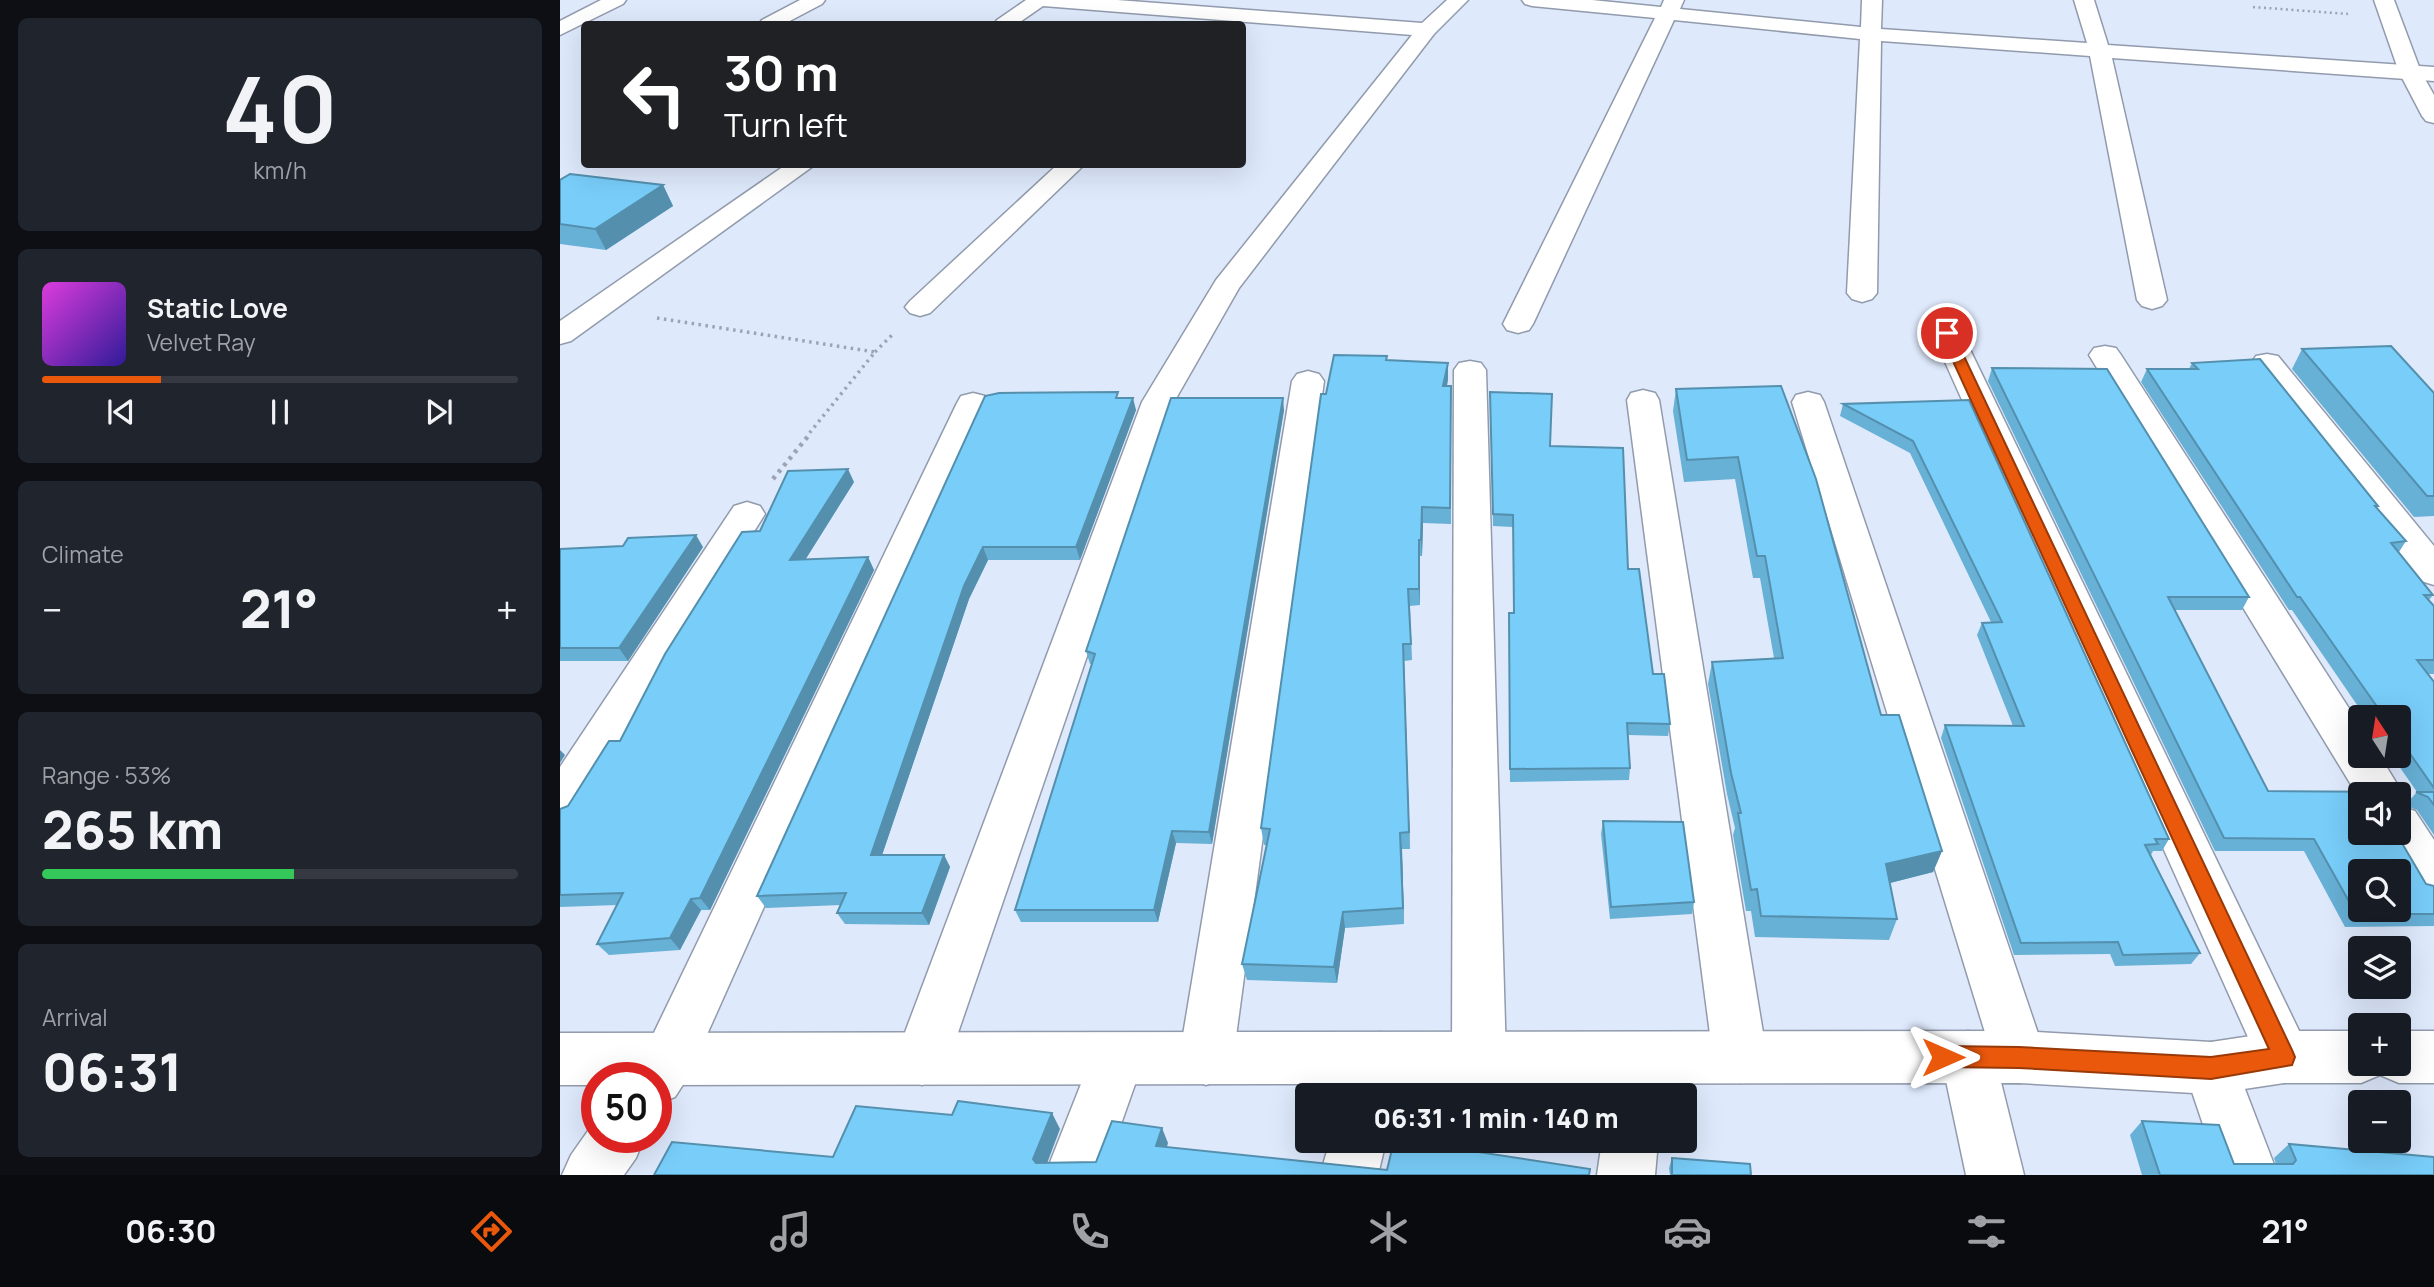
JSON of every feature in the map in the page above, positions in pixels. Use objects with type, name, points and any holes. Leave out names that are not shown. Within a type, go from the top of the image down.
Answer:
[{"type":"street","points":[[560,29],[616,0]]},
{"type":"street","points":[[775,21],[815,0]]},
{"type":"street","points":[[1008,21],[1039,0],[1228,20],[1427,30]]},
{"type":"street","points":[[922,1059],[1158,402],[1226,286],[1427,30],[1458,0]]},
{"type":"street","points":[[1532,0],[1671,7],[1869,33],[2100,52],[2434,74]]},
{"type":"street","points":[[1862,293],[1872,0]]},
{"type":"street","points":[[2084,0],[2100,52],[2152,300]]},
{"type":"street","points":[[1518,324],[1671,7]]},
{"type":"street","points":[[2387,9],[2410,72],[2434,116]]},
{"type":"street","points":[[560,335],[798,168]]},
{"type":"street","points":[[920,307],[1069,168]]},
{"type":"street","points":[[1947,333],[2284,1057]]},
{"type":"street","points":[[2105,355],[2372,782]]},
{"type":"street","points":[[2267,363],[2434,572]]},
{"type":"street","points":[[1470,370],[1479,1058]]},
{"type":"street","points":[[1206,1059],[1307,381]]},
{"type":"street","points":[[1643,400],[1740,1057]]},
{"type":"street","points":[[1808,402],[1994,1057],[1995,1175]]},
{"type":"street","points":[[666,1062],[973,403]]},
{"type":"street","points":[[560,804],[747,514]]},
{"type":"street","points":[[2411,844],[2434,880]]},
{"type":"street","points":[[672,1068],[922,1059],[1206,1059],[1375,1077],[1479,1058],[1638,1077],[1740,1057],[1994,1057],[2211,1068],[2284,1057],[2348,1057]]},
{"type":"street","points":[[2411,1057],[2434,1057]]},
{"type":"street","points":[[560,1059],[594,1062]]},
{"type":"street","points":[[1074,1175],[1117,1059]]},
{"type":"street","points":[[2211,1068],[2249,1175]]},
{"type":"street","points":[[591,1175],[606,1153]]},
{"type":"street","points":[[1349,1175],[1355,1153]]},
{"type":"street","points":[[1626,1175],[1629,1153]]},
{"type":"path","points":[[2253,7],[2387,9]]},
{"type":"path","points":[[598,309],[875,352],[771,482]]},
{"type":"building","points":[[570,174],[663,185],[595,229],[560,224],[560,180]]},
{"type":"building","points":[[2391,346],[2434,393],[2434,496],[2427,496],[2302,349]]},
{"type":"building","points":[[1334,355],[1387,356],[1386,360],[1448,363],[1443,386],[1451,386],[1450,508],[1422,507],[1419,589],[1408,589],[1411,644],[1403,644],[1409,832],[1400,833],[1403,908],[1343,912],[1334,967],[1242,964],[1270,829],[1261,828],[1321,394],[1326,394]]},
{"type":"building","points":[[2260,359],[2378,506],[2375,506],[2406,541],[2391,543],[2433,595],[2424,595],[2434,606],[2434,660],[2417,660],[2434,682],[2434,788],[2412,757],[2412,705],[2376,705],[2300,597],[2297,597],[2147,369],[2198,369],[2192,363]]},
{"type":"building","points":[[1992,368],[2107,369],[2249,597],[2168,597],[2268,791],[2348,792],[2348,845],[2403,845],[2426,884],[2434,886],[2434,914],[2411,914],[2411,859],[2348,859],[2348,900],[2314,839],[2224,838]]},
{"type":"building","points":[[1781,386],[1816,479],[1881,715],[1899,715],[1942,851],[1886,864],[1897,919],[1761,916],[1757,889],[1751,890],[1738,813],[1741,813],[1731,773],[1712,662],[1783,658],[1765,556],[1757,556],[1738,457],[1687,460],[1676,389]]},
{"type":"building","points":[[1118,392],[1116,398],[1133,398],[1076,547],[983,547],[964,586],[871,855],[944,855],[922,913],[837,913],[846,893],[757,896],[985,396],[999,393]]},
{"type":"building","points":[[1490,392],[1552,394],[1550,446],[1623,448],[1628,569],[1639,569],[1653,674],[1664,674],[1670,724],[1627,723],[1630,768],[1510,769],[1509,613],[1514,613],[1513,515],[1493,514]]},
{"type":"building","points":[[1171,398],[1283,398],[1209,832],[1172,831],[1154,910],[1015,910],[1095,654],[1086,651]]},
{"type":"building","points":[[1969,400],[2169,839],[2155,839],[2158,844],[2145,845],[2200,953],[2123,955],[2118,942],[2021,943],[1945,725],[2024,726],[1982,623],[2002,622],[1913,441],[1843,404]]},
{"type":"building","points":[[848,469],[790,560],[868,557],[700,898],[691,899],[670,938],[597,944],[623,893],[560,895],[560,809],[568,806],[609,741],[620,741],[665,654],[742,532],[760,531],[788,471]]},
{"type":"building","points":[[696,535],[619,648],[560,648],[560,549],[623,546],[628,538]]},
{"type":"building","points":[[2416,792],[2434,792],[2434,805],[2428,797]]},
{"type":"building","points":[[1603,821],[1683,822],[1694,902],[1611,907]]},
{"type":"building","points":[[958,1101],[1052,1113],[1033,1159],[1036,1163],[1096,1162],[1112,1121],[1162,1128],[1156,1146],[1387,1170],[1391,1153],[1485,1153],[1590,1169],[1589,1175],[654,1175],[666,1153],[672,1153],[672,1142],[833,1157],[856,1106],[952,1115]]},
{"type":"building","points":[[2142,1121],[2219,1125],[2234,1164],[2293,1164],[2296,1160],[2289,1144],[2348,1149],[2348,1153],[2434,1157],[2434,1175],[2160,1175]]},
{"type":"building","points":[[1672,1158],[1750,1164],[1751,1175],[1672,1175]]},
{"type":"route","points":[[1943,1057],[2019,1057],[2211,1068],[2284,1057],[1947,333]]}]
